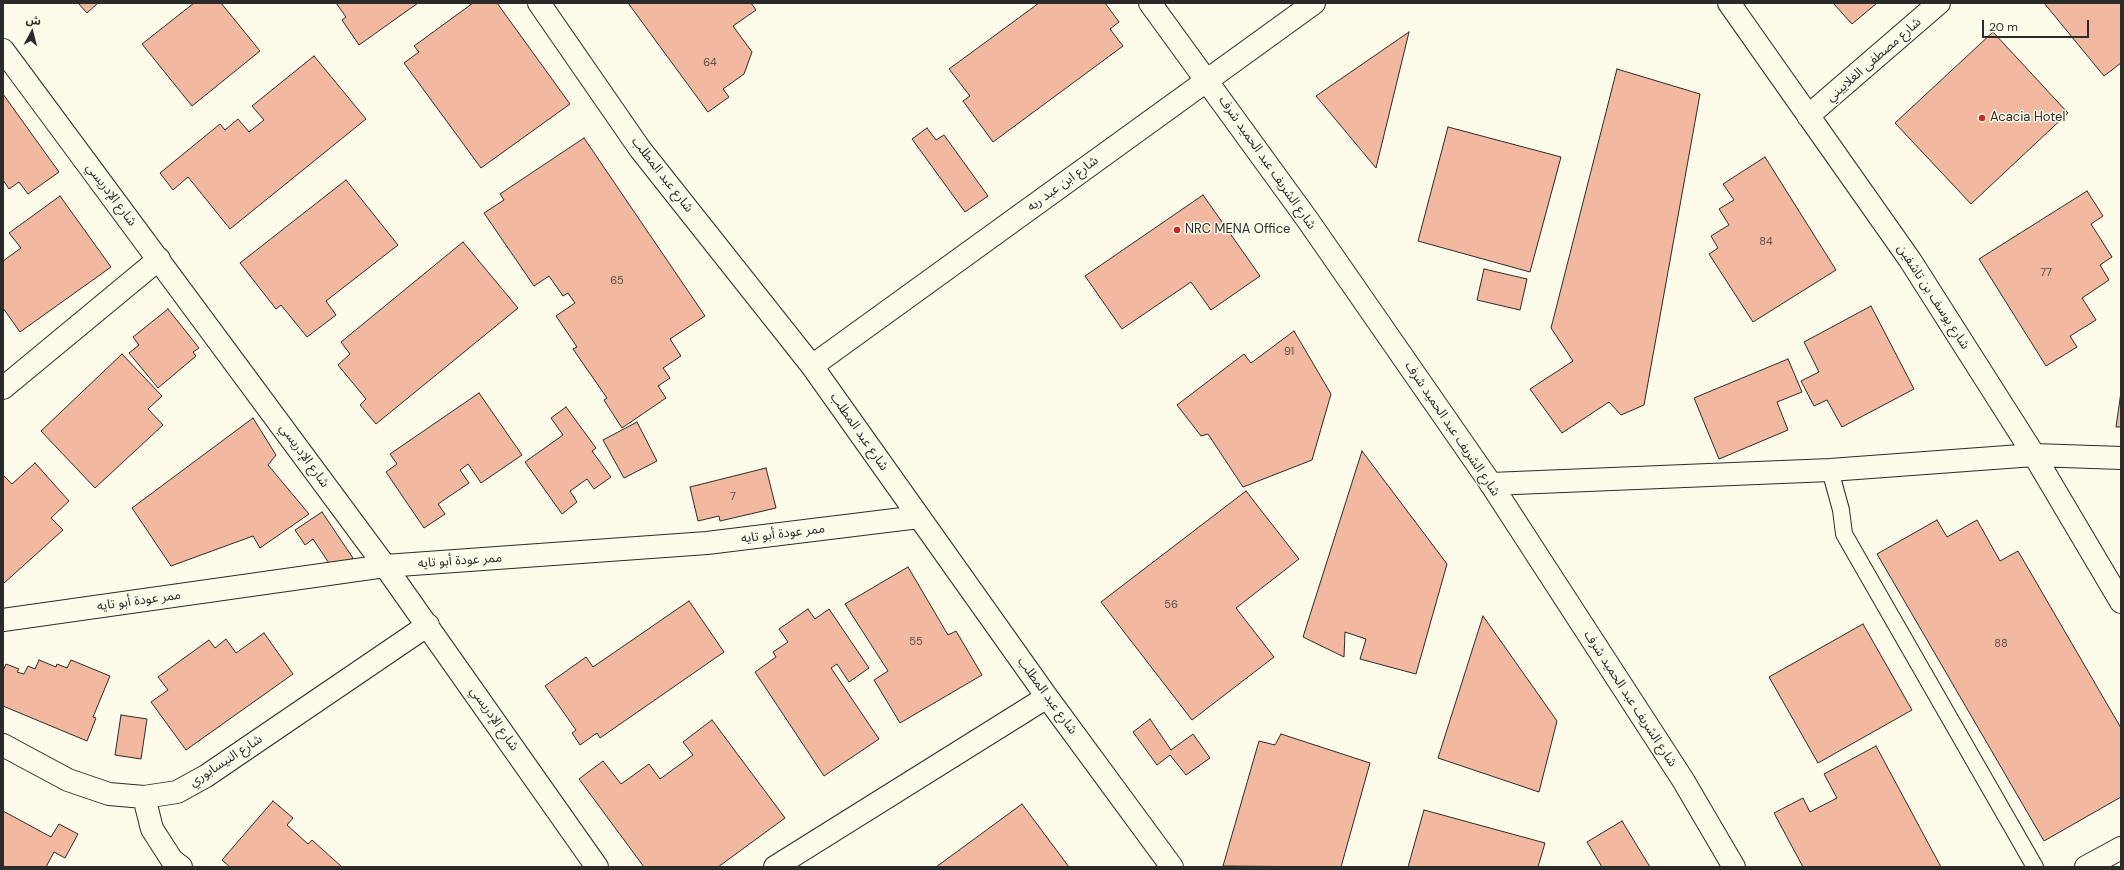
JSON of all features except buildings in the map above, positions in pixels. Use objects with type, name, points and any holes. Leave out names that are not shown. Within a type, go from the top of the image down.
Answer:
[{"type":"street","name":"شارع عبد المطلب","points":[[539,3],[640,149],[812,366],[1047,697],[1172,867]]},
{"type":"street","name":"شارع الشريف عبد الحميد شرف","points":[[1150,3],[1208,79],[1491,484],[1683,780],[1734,867]]},
{"type":"street","name":"شارع ابن عبد ربه","points":[[812,366],[1314,3]]},
{"type":"street","name":"شارع يوسف بن تاشفين","points":[[1729,3],[1910,260],[2034,455],[2121,602]]},
{"type":"street","name":"شارع مصطفى الغلاييني","points":[[1808,116],[1939,3]]},
{"type":"street","name":"شارع الإدريسي","points":[[3,50],[386,566],[598,867]]},
{"type":"street","points":[[3,388],[159,259]]},
{"type":"street","points":[[1491,484],[1830,470],[2034,455],[2121,458]]},
{"type":"street","name":"ممر عودة أبو تايه","points":[[3,620],[386,566],[707,543],[919,517]]},
{"type":"street","name":"شارع النيسابوري","points":[[3,745],[68,780],[109,794],[144,797],[176,792],[206,776],[428,625]]},
{"type":"street","points":[[775,867],[1047,697]]},
{"type":"street","points":[[144,797],[152,829],[172,860],[182,867]]},
{"type":"street","points":[[2086,867],[2121,848]]},
{"type":"lane","points":[[1830,470],[1840,510],[1844,534],[2035,867]]},
{"type":"place","name":"Acacia Hotel","points":[[1982,118]]},
{"type":"place","name":"NRC MENA Office","points":[[1177,230]]}]
